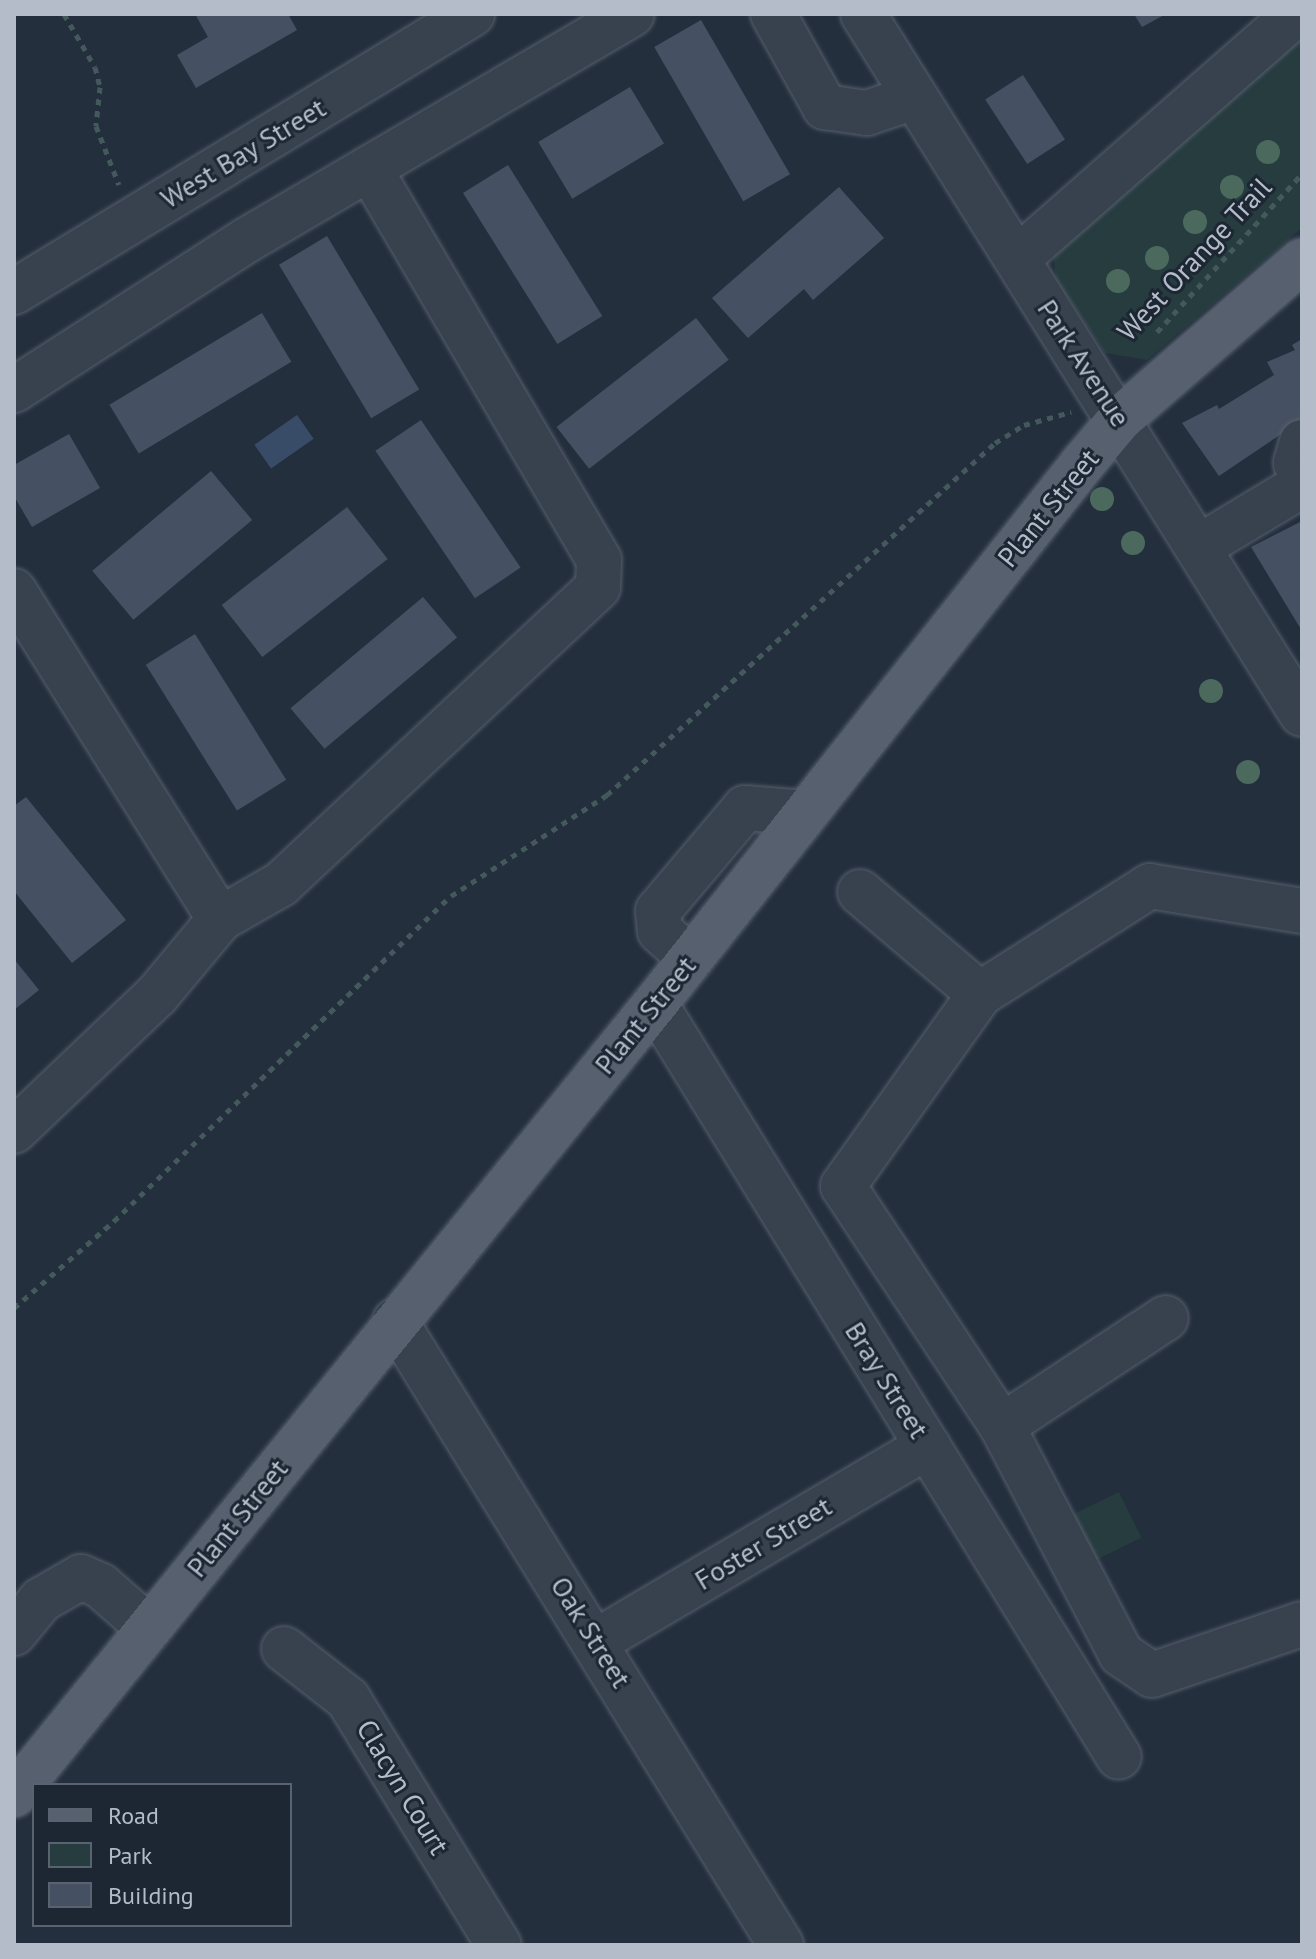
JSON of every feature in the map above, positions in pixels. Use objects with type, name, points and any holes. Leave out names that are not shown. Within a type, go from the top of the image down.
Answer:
[{"type":"main road","name":"Plant Street","points":[[14,1795],[691,959],[806,813],[1110,404],[1302,261]]},
{"type":"street","name":"West Bay Street","points":[[14,292],[472,14]]},
{"type":"street","points":[[14,390],[369,168],[632,14]]},
{"type":"street","points":[[773,14],[825,107],[867,113],[914,97]]},
{"type":"street","name":"Park Avenue","points":[[863,14],[1302,714]]},
{"type":"street","points":[[1017,259],[1296,14]]},
{"type":"street","points":[[14,1131],[157,995],[220,919],[281,884],[598,587],[599,560],[369,168]]},
{"type":"street","points":[[1302,442],[1296,463],[1302,471]]},
{"type":"street","points":[[1199,547],[1302,485]]},
{"type":"street","points":[[14,591],[220,919]]},
{"type":"street","points":[[1302,911],[1150,886],[980,994],[843,1186],[1002,1426],[1121,1654],[1152,1675],[1302,1624]]},
{"type":"street","points":[[860,892],[980,994]]},
{"type":"street","name":"Bray Street","points":[[655,1004],[1119,1757]]},
{"type":"street","points":[[1002,1426],[1166,1318]]},
{"type":"street","name":"Oak Street","points":[[395,1321],[597,1641],[781,1945]]},
{"type":"street","name":"Foster Street","points":[[597,1641],[928,1446]]},
{"type":"street","points":[[27,1617],[81,1577],[101,1586],[149,1628]]},
{"type":"street","name":"Clacyn Court","points":[[284,1649],[348,1699],[499,1945]]},
{"type":"path","points":[[64,14],[95,67],[104,156],[137,217]]},
{"type":"path","name":"West Orange Trail","points":[[1154,334],[1302,174]]},
{"type":"path","points":[[14,1308],[114,1221],[404,937],[451,896],[607,795],[995,443],[1024,425],[1110,404]]},
{"type":"green space","points":[[1302,29],[1302,228],[1147,360],[1105,353],[1056,279],[1053,255]]},
{"type":"green space","points":[[1119,1492],[1141,1538],[1096,1560],[1073,1514]]},
{"type":"water","points":[[297,415],[314,439],[271,469],[254,445]]},
{"type":"building","points":[[195,14],[288,14],[297,30],[196,88],[177,55],[208,37]]},
{"type":"building","points":[[1134,14],[1166,14],[1142,27]]},
{"type":"building","points":[[701,20],[790,174],[743,201],[654,47]]},
{"type":"building","points":[[1023,75],[1065,140],[1027,164],[985,100]]},
{"type":"building","points":[[630,87],[664,144],[572,199],[538,142]]},
{"type":"building","points":[[508,165],[602,316],[557,344],[463,193]]},
{"type":"building","points":[[839,187],[884,238],[813,300],[804,289],[748,338],[712,298]]},
{"type":"building","points":[[327,236],[419,389],[371,418],[279,265]]},
{"type":"building","points":[[262,313],[291,362],[139,454],[109,405]]},
{"type":"building","points":[[696,318],[729,360],[589,469],[557,427]]},
{"type":"building","points":[[1302,339],[1302,420],[1219,476],[1182,423],[1217,405],[1219,409],[1274,375],[1267,362],[1295,350],[1292,345]]},
{"type":"building","points":[[421,420],[521,568],[475,598],[375,451]]},
{"type":"building","points":[[69,434],[100,488],[32,527],[14,496],[14,465]]},
{"type":"building","points":[[211,471],[252,520],[133,620],[92,571]]},
{"type":"building","points":[[347,507],[388,559],[262,657],[222,605]]},
{"type":"building","points":[[1302,521],[1302,631],[1251,547]]},
{"type":"building","points":[[423,597],[457,638],[325,749],[290,708]]},
{"type":"building","points":[[195,634],[286,780],[237,811],[146,665]]},
{"type":"building","points":[[26,797],[126,920],[72,963],[14,891],[14,806]]},
{"type":"building","points":[[14,959],[39,990],[14,1010]]}]
